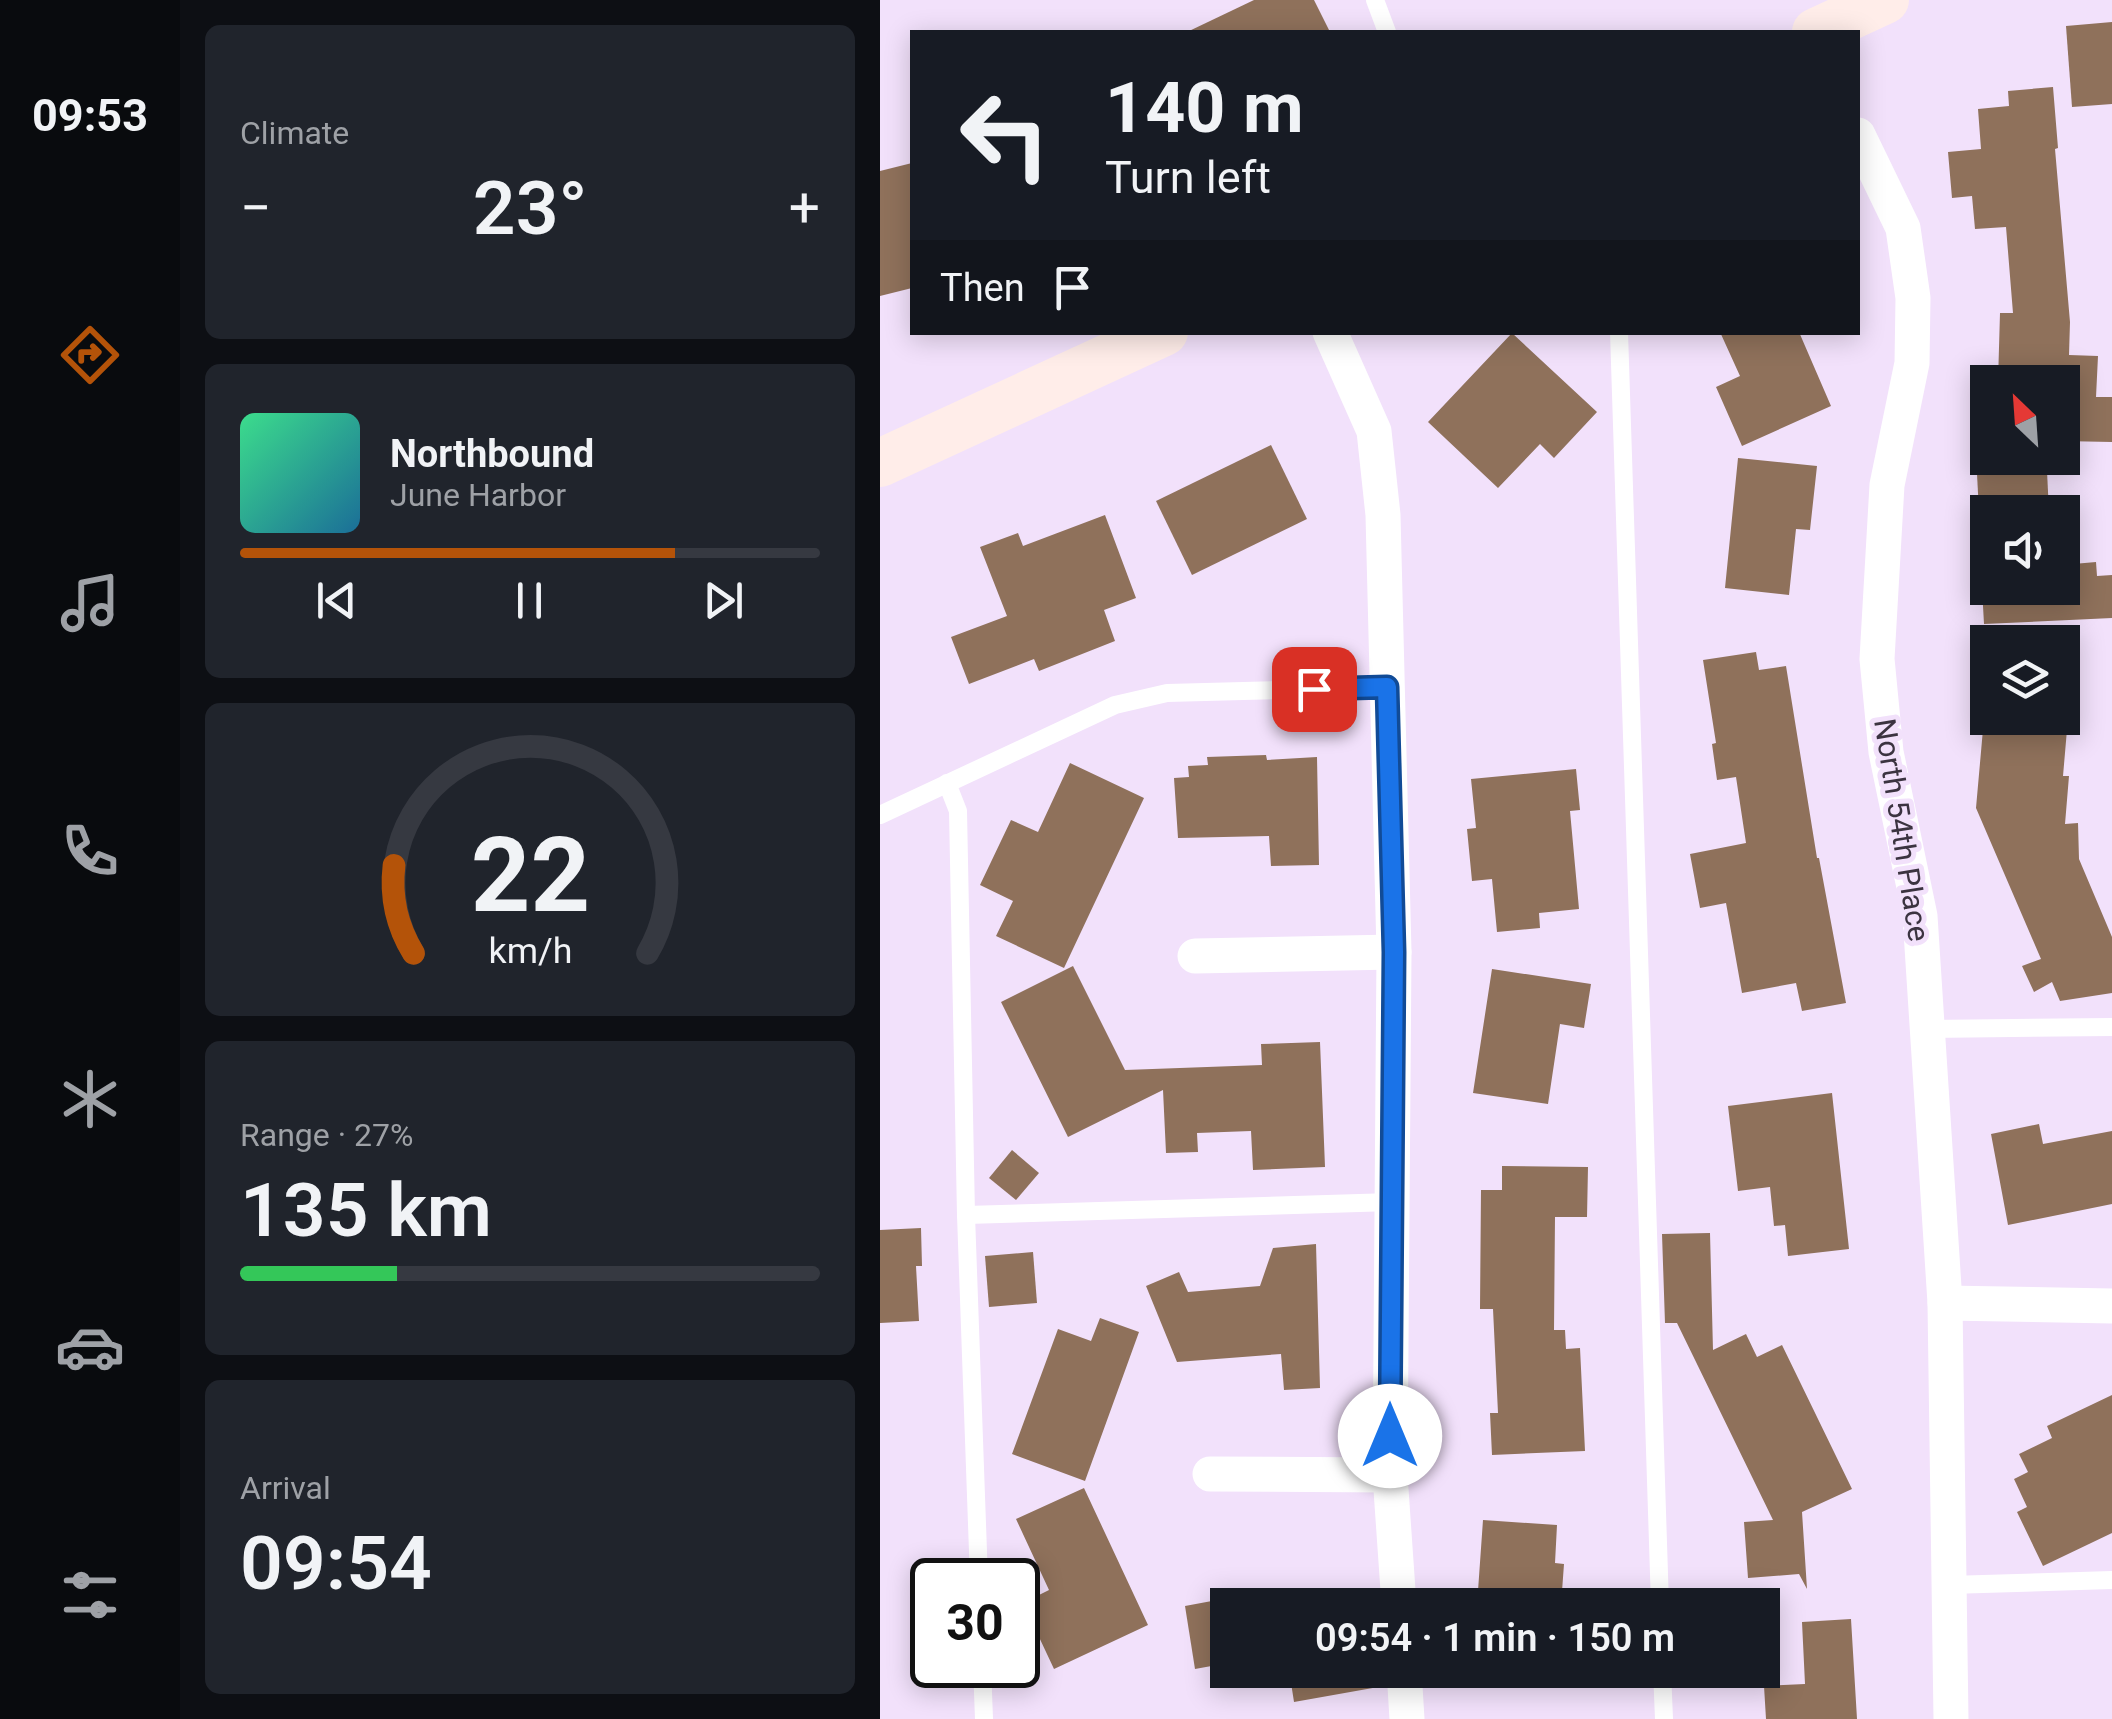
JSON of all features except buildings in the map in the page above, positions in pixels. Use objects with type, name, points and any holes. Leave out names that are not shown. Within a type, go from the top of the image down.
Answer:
[{"type":"street","points":[[1820,30],[1886,0]]},
{"type":"street","name":"North 54th Place","points":[[1860,139],[1904,228],[1914,298],[1912,362],[1888,485],[1877,659],[1886,752],[1920,916],[1945,1304],[1952,1719]]},
{"type":"street","points":[[880,463],[1157,335]]},
{"type":"street","points":[[1331,335],[1374,432],[1382,516],[1394,952],[1390,1474],[1398,1588]]},
{"type":"street","points":[[1195,956],[1394,952]]},
{"type":"street","points":[[1945,1304],[2112,1306]]},
{"type":"street","points":[[1210,1474],[1390,1474]]},
{"type":"street","points":[[1405,1688],[1407,1719]]},
{"type":"lane","points":[[1376,0],[1387,30]]},
{"type":"lane","points":[[1619,335],[1659,1588]]},
{"type":"lane","points":[[880,815],[1114,705],[1168,693],[1387,687]]},
{"type":"lane","points":[[946,783],[958,810],[966,1215],[979,1558]]},
{"type":"lane","points":[[1927,1029],[2112,1027]]},
{"type":"lane","points":[[966,1215],[1392,1202]]},
{"type":"lane","points":[[1949,1585],[2112,1580]]},
{"type":"lane","points":[[983,1688],[984,1719]]},
{"type":"lane","points":[[1663,1688],[1664,1719]]},
{"type":"route","points":[[1314,689],[1387,687],[1394,952],[1390,1436]]}]
